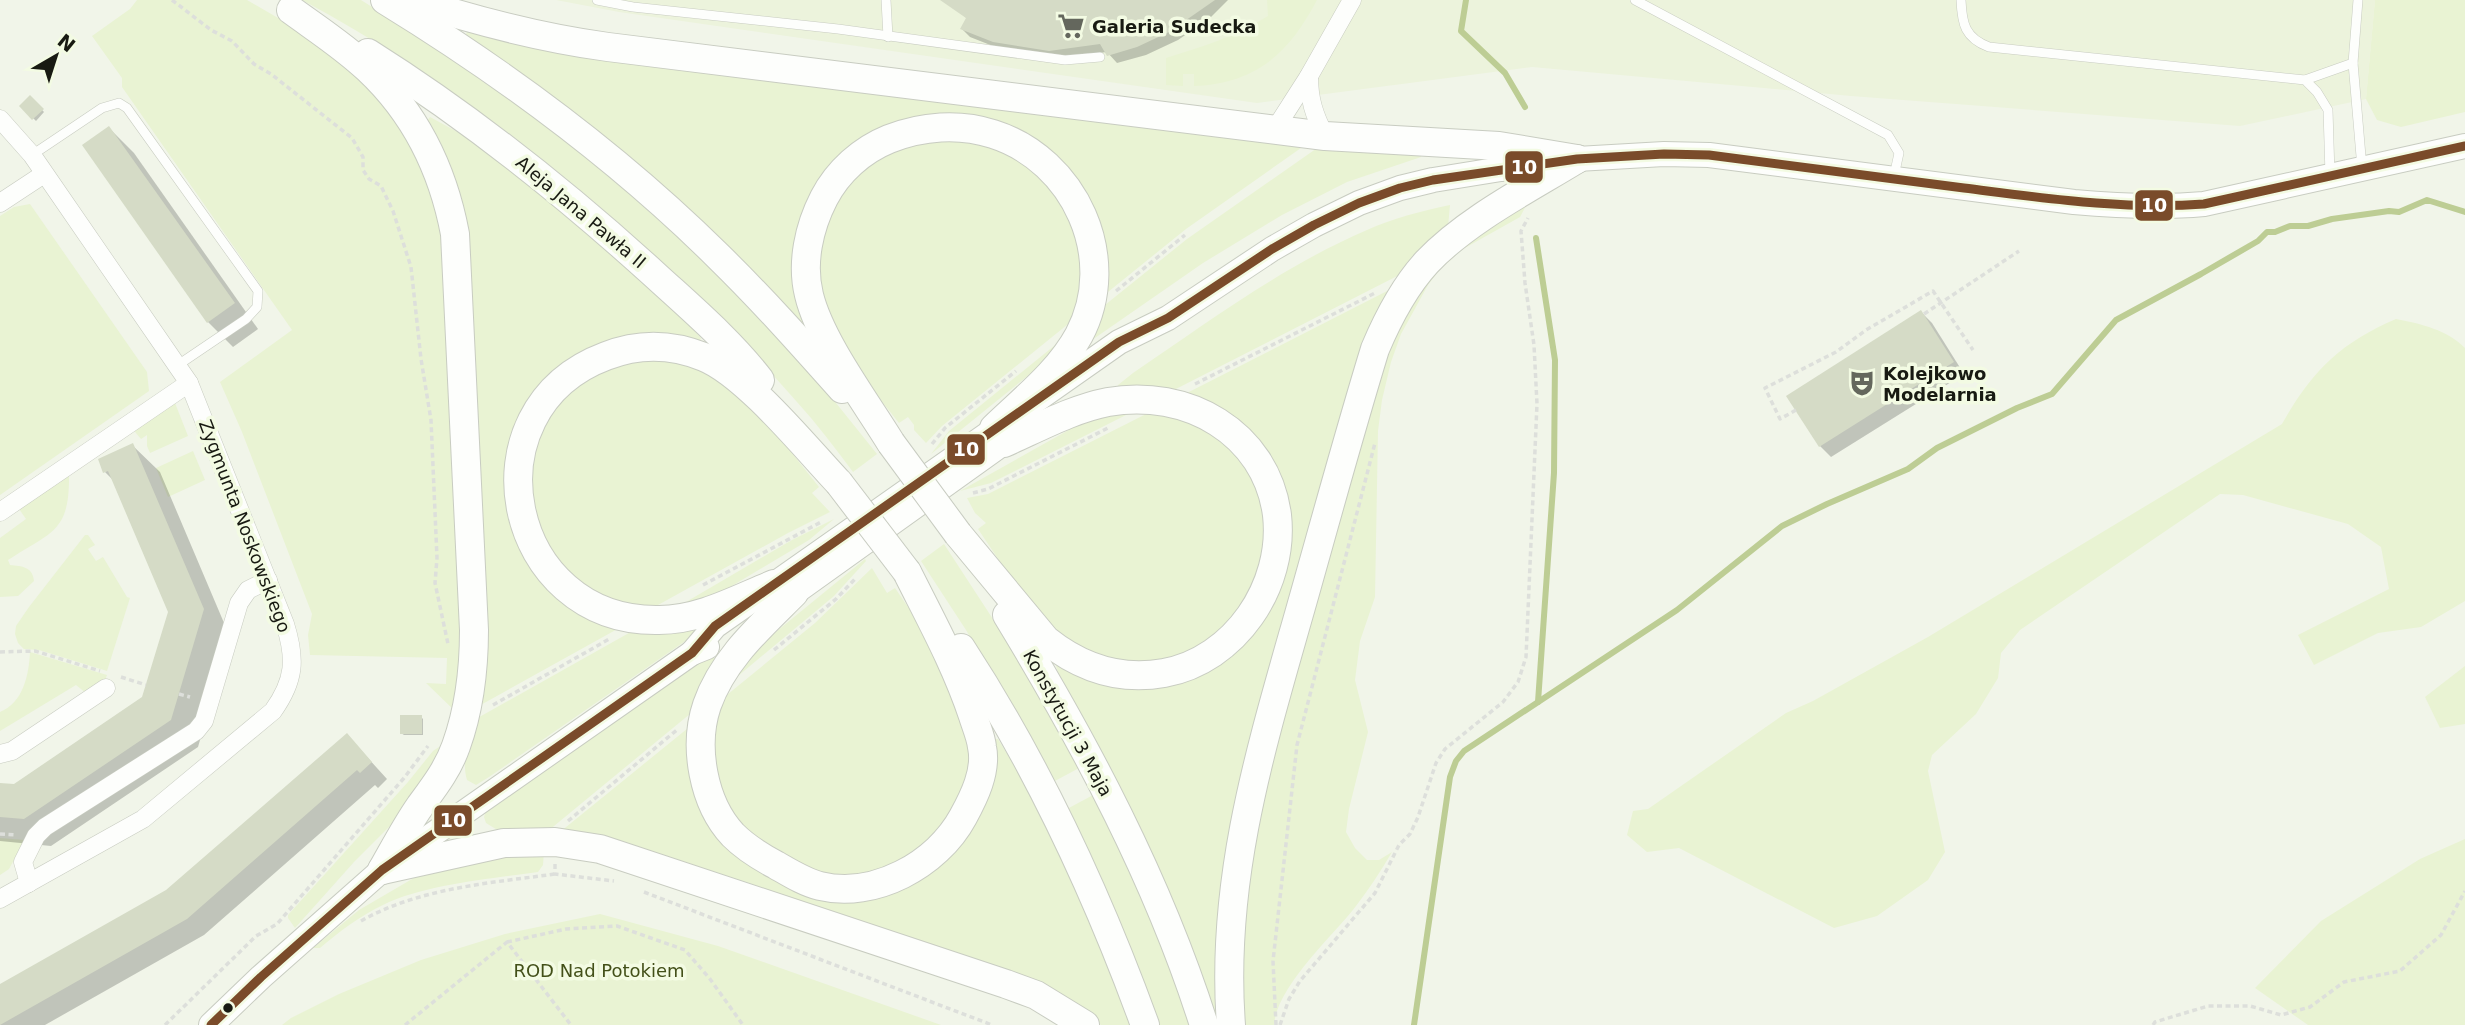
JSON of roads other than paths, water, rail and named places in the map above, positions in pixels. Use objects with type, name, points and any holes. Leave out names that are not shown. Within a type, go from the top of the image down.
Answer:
[{"type":"main road","points":[[385,0],[458,47],[558,118],[636,181],[759,296],[891,443]]},
{"type":"main road","points":[[411,0],[494,25],[568,42],[1325,136],[1499,145],[1577,159]]},
{"type":"main road","points":[[282,5],[368,69],[397,101],[417,130],[439,171],[455,234],[474,630],[472,668],[456,747],[444,773],[382,870]]},
{"type":"main road","name":"Aleja Jana Pawła II","points":[[282,5],[404,75],[530,167],[600,225],[751,368],[839,482]]},
{"type":"main road","points":[[891,443],[829,343],[809,294],[807,254],[809,238],[819,209],[843,171],[866,150],[927,128],[969,129],[993,134],[1027,150],[1057,176],[1073,197],[1094,253],[1094,287],[1089,312],[1080,334],[1058,367],[999,435]]},
{"type":"main road","points":[[211,1025],[382,870],[692,653],[716,626],[784,589],[999,435],[1119,342],[1168,318],[1272,249],[1359,203],[1399,188],[1433,180],[1577,159],[1664,154],[1709,155],[2074,202],[2140,207],[2204,204],[2465,146]]},
{"type":"main road","points":[[1231,1025],[1228,966],[1230,925],[1246,813],[1264,739],[1375,349],[1398,303],[1428,262],[1472,225],[1577,159]]},
{"type":"main road","points":[[784,589],[696,616],[661,621],[642,620],[605,611],[576,596],[543,563],[528,537],[519,509],[517,474],[523,444],[534,418],[547,398],[585,365],[617,352],[642,347],[670,347],[707,358],[738,379],[839,482],[907,572],[979,677],[1042,787],[1093,894],[1144,1025]]},
{"type":"main road","points":[[958,534],[1046,640],[1083,664],[1114,674],[1154,675],[1171,672],[1206,658],[1237,633],[1258,604],[1269,578],[1276,550],[1277,516],[1268,485],[1255,459],[1235,435],[1208,416],[1178,403],[1135,399],[1101,404],[999,435]]},
{"type":"main road","name":"Konstytucji 3 Maja","points":[[891,443],[958,534],[1046,679],[1099,777],[1140,860],[1204,1025]]},
{"type":"main road","points":[[784,589],[717,682],[707,706],[702,730],[703,767],[707,785],[722,820],[732,833],[756,853],[819,886],[835,888],[866,885],[912,869],[940,849],[952,836],[969,806],[983,760],[983,747],[960,677],[907,572]]},
{"type":"main road","points":[[382,870],[504,843],[555,842],[600,849],[1036,995],[1085,1025]]},
{"type":"street","points":[[1275,129],[1352,0]]},
{"type":"street","points":[[1309,76],[1312,111],[1325,136]]},
{"type":"street","name":"Zygmunta Noskowskiego","points":[[0,119],[32,155],[189,383],[285,624],[293,661],[285,695],[273,711],[143,819],[0,899]]},
{"type":"street","points":[[0,203],[44,174]]},
{"type":"street","points":[[0,512],[189,383]]},
{"type":"street","points":[[29,883],[23,862],[36,836],[45,827],[196,731],[204,721],[239,603],[248,590],[268,580]]},
{"type":"street","points":[[0,754],[12,751],[106,688]]},
{"type":"lane","points":[[597,0],[633,7],[838,29],[1065,61],[1100,57]]},
{"type":"lane","points":[[886,0],[888,37]]},
{"type":"lane","points":[[1635,0],[1888,135],[1899,153],[1894,178]]},
{"type":"lane","points":[[1961,0],[1962,18],[1968,34],[1975,42],[1989,47],[2305,80],[2353,63]]},
{"type":"lane","points":[[2358,0],[2353,63],[2362,170]]},
{"type":"lane","points":[[2305,80],[2317,92],[2328,110],[2330,176]]},
{"type":"lane","points":[[32,155],[102,108],[119,103],[127,108],[258,291],[257,307],[246,319],[178,365]]},
{"type":"waterway","points":[[1466,0],[1461,31],[1505,73],[1525,107]]},
{"type":"waterway","points":[[1414,1025],[1450,777],[1456,761],[1464,751],[1677,610],[1782,526],[1908,469],[1937,448],[2017,408],[2052,394],[2116,320],[2258,241],[2267,232],[2290,226],[2308,226],[2332,219],[2399,212],[2427,200],[2465,212]]},
{"type":"waterway","points":[[1536,238],[1555,360],[1554,473],[1538,702]]},
{"type":"place","name":"Galeria Sudecka","points":[[1071,26]]},
{"type":"place","name":"Kolejkowo Modelarnia","points":[[1862,383]]},
{"type":"park label","name":"ROD Nad Potokiem","points":[[599,970]]}]
